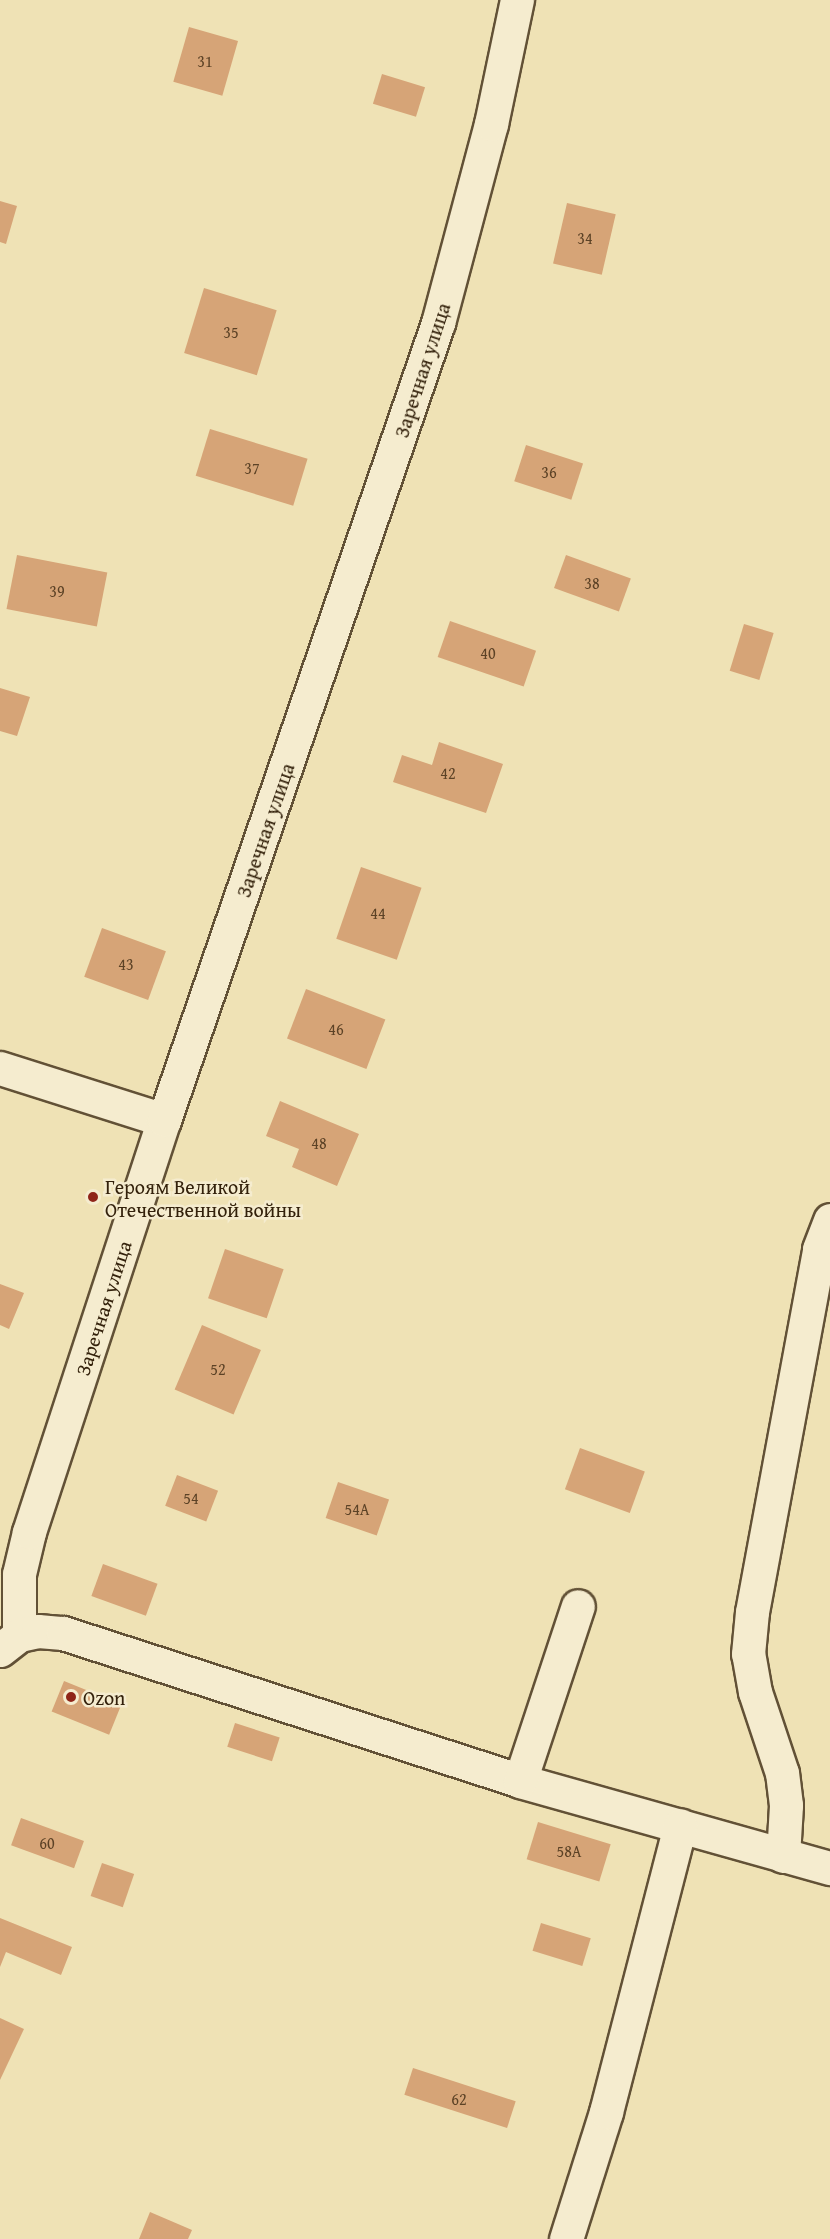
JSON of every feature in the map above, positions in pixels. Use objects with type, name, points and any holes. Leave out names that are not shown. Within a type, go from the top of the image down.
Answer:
[{"type":"street","name":"Заречная улица","points":[[9,1643],[19,1574],[29,1532],[164,1120],[438,323],[491,124],[517,0]]},
{"type":"street","points":[[0,1068],[164,1120]]},
{"type":"street","points":[[783,1856],[786,1805],[782,1773],[755,1692],[748,1654],[752,1612],[819,1249],[830,1220]]},
{"type":"street","points":[[520,1781],[578,1606]]},
{"type":"street","points":[[9,1643],[38,1631],[63,1633],[520,1781],[830,1868]]},
{"type":"street","points":[[566,2239],[606,2112],[680,1825]]},
{"type":"building","points":[[189,27],[238,41],[222,96],[173,82]]},
{"type":"building","points":[[382,74],[425,87],[416,117],[373,104]]},
{"type":"building","points":[[0,201],[17,206],[6,244],[0,242]]},
{"type":"building","points":[[567,203],[616,214],[602,275],[553,263]]},
{"type":"building","points":[[204,288],[277,310],[257,375],[184,353]]},
{"type":"building","points":[[210,429],[308,459],[293,506],[196,476]]},
{"type":"building","points":[[526,445],[583,464],[571,500],[514,481]]},
{"type":"building","points":[[17,555],[107,573],[97,627],[7,609]]},
{"type":"building","points":[[566,555],[631,579],[619,611],[554,588]]},
{"type":"building","points":[[450,621],[536,651],[524,687],[438,657]]},
{"type":"building","points":[[744,624],[774,633],[759,680],[730,671]]},
{"type":"building","points":[[0,688],[30,697],[17,736],[0,731]]},
{"type":"building","points":[[439,742],[503,764],[486,813],[393,782],[402,755],[432,765]]},
{"type":"building","points":[[361,867],[422,888],[397,960],[336,939]]},
{"type":"building","points":[[102,928],[166,951],[148,1000],[84,977]]},
{"type":"building","points":[[306,989],[385,1019],[366,1069],[287,1038]]},
{"type":"building","points":[[280,1101],[359,1134],[337,1186],[292,1167],[299,1149],[266,1136]]},
{"type":"building","points":[[225,1249],[284,1269],[267,1318],[208,1298]]},
{"type":"building","points":[[0,1284],[24,1293],[9,1329],[0,1325]]},
{"type":"building","points":[[202,1325],[261,1350],[234,1414],[175,1389]]},
{"type":"building","points":[[580,1448],[645,1472],[630,1513],[565,1489]]},
{"type":"building","points":[[177,1475],[218,1491],[206,1522],[165,1506]]},
{"type":"building","points":[[338,1482],[389,1500],[377,1536],[326,1518]]},
{"type":"building","points":[[103,1564],[158,1584],[146,1616],[91,1596]]},
{"type":"building","points":[[64,1681],[121,1704],[109,1735],[52,1712]]},
{"type":"building","points":[[235,1723],[280,1738],[272,1761],[227,1747]]},
{"type":"building","points":[[21,1818],[84,1841],[74,1868],[11,1845]]},
{"type":"building","points":[[538,1822],[611,1844],[599,1882],[527,1859]]},
{"type":"building","points":[[102,1863],[134,1874],[123,1907],[91,1896]]},
{"type":"building","points":[[0,1918],[72,1947],[61,1975],[6,1952],[0,1967]]},
{"type":"building","points":[[541,1923],[591,1938],[582,1966],[533,1951]]},
{"type":"building","points":[[0,2018],[24,2029],[0,2080]]},
{"type":"building","points":[[413,2068],[516,2101],[507,2128],[404,2095]]},
{"type":"building","points":[[150,2212],[192,2230],[188,2239],[139,2239]]},
{"type":"place","name":"Героям Великой Отечественной войны","points":[[93,1197]]},
{"type":"place","name":"Ozon","points":[[71,1697]]}]
